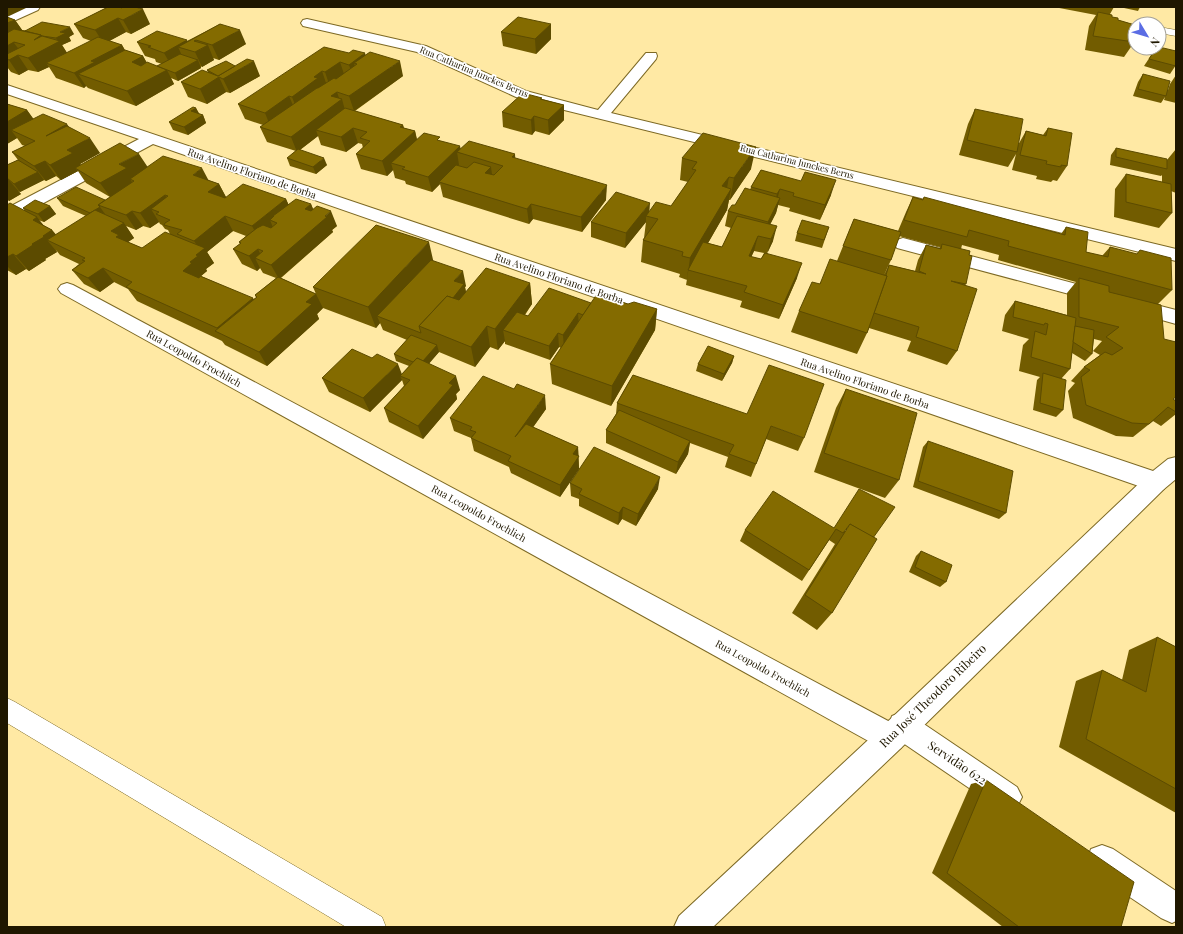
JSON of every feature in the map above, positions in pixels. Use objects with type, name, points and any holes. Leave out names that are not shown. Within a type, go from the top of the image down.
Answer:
[{"type":"street","points":[[7,20],[34,7]]},
{"type":"street","name":"Rua Catharina Junckes Berns","points":[[308,23],[420,49],[521,94],[1176,255]]},
{"type":"street","points":[[602,114],[651,56]]},
{"type":"street","name":"Rua Avelino Floriano de Borba","points":[[7,89],[151,139],[1166,474]]},
{"type":"street","points":[[19,209],[151,139]]},
{"type":"street","points":[[903,244],[1176,317]]},
{"type":"street","name":"Rua Leopoldo Froehlich","points":[[66,288],[896,732]]},
{"type":"street","name":"Rua José Theodoro Ribeiro","points":[[690,927],[1166,474]]},
{"type":"street","name":"Servidão 622","points":[[896,732],[1027,810]]},
{"type":"street","points":[[1080,845],[1172,907]]},
{"type":"lane","points":[[7,710],[372,927]]},
{"type":"building","points":[[108,7],[135,7],[143,9],[123,20],[118,18],[95,30],[74,24]]},
{"type":"building","points":[[1098,12],[1112,15],[1112,17],[1127,23],[1127,41],[1093,36]]},
{"type":"building","points":[[7,17],[15,20],[7,23]]},
{"type":"building","points":[[518,17],[551,24],[535,39],[501,32]]},
{"type":"building","points":[[42,22],[70,27],[60,32],[66,33],[56,38],[25,31]]},
{"type":"building","points":[[220,24],[240,30],[212,45],[196,40],[194,41],[208,45],[195,52],[178,47]]},
{"type":"building","points":[[14,29],[41,35],[34,40],[42,36],[60,41],[28,58],[18,55],[9,60],[7,59],[7,54],[25,45],[14,42],[7,46],[7,33]]},
{"type":"building","points":[[157,31],[187,40],[164,53],[148,47],[151,46],[137,42]]},
{"type":"building","points":[[98,37],[122,45],[91,61],[95,62],[74,73],[46,63]]},
{"type":"building","points":[[324,47],[349,53],[353,50],[365,53],[349,65],[340,62],[325,72],[322,71],[314,77],[318,78],[292,97],[289,96],[265,113],[238,104]]},
{"type":"building","points":[[1167,49],[1176,51],[1176,66],[1149,59],[1151,56],[1167,56]]},
{"type":"building","points":[[125,50],[143,56],[132,62],[141,66],[147,62],[167,70],[127,91],[78,74]]},
{"type":"building","points":[[370,52],[400,61],[349,96],[337,92],[331,96],[342,99],[291,137],[260,127],[317,88],[334,78],[336,79],[357,64],[354,63]]},
{"type":"building","points":[[180,54],[198,60],[175,73],[157,66]]},
{"type":"building","points":[[247,59],[254,61],[223,79],[219,77],[200,89],[181,82],[202,70],[218,76]]},
{"type":"building","points":[[226,61],[235,66],[218,76],[207,70]]},
{"type":"building","points":[[1143,74],[1170,81],[1166,96],[1138,89]]},
{"type":"building","points":[[523,93],[564,105],[548,120],[534,116],[531,120],[502,112]]},
{"type":"building","points":[[7,104],[27,110],[7,122]]},
{"type":"building","points":[[193,107],[196,108],[191,111],[203,115],[184,127],[169,122]]},
{"type":"building","points":[[345,108],[403,125],[400,127],[415,131],[382,161],[356,154],[370,141],[360,138],[367,132],[353,128],[341,137],[316,130]]},
{"type":"building","points":[[975,109],[1023,119],[1017,152],[967,140]]},
{"type":"building","points":[[43,114],[67,124],[46,136],[67,126],[90,138],[67,150],[73,153],[50,165],[45,161],[34,166],[12,152],[35,141],[11,130]]},
{"type":"building","points":[[1048,128],[1072,133],[1067,166],[1061,165],[1061,167],[1046,164],[1047,161],[1020,155],[1026,131],[1046,136]]},
{"type":"building","points":[[424,133],[440,137],[437,140],[460,146],[428,177],[402,169],[405,167],[391,163]]},
{"type":"building","points":[[703,133],[756,147],[734,178],[729,177],[722,186],[731,189],[690,258],[682,256],[683,252],[643,240],[658,219],[646,216],[656,202],[671,206],[696,170],[692,169],[697,162],[682,158]]},
{"type":"building","points":[[469,141],[515,154],[512,157],[607,185],[581,217],[531,204],[527,209],[439,182],[456,165],[467,168],[474,162],[491,167],[485,173],[494,175],[503,166],[457,152]]},
{"type":"building","points":[[120,143],[139,154],[119,164],[127,168],[100,183],[75,168]]},
{"type":"building","points":[[1116,148],[1167,159],[1167,169],[1116,157]]},
{"type":"building","points":[[298,149],[324,158],[313,167],[287,158]]},
{"type":"building","points":[[163,156],[202,168],[193,175],[219,184],[208,192],[225,198],[243,184],[286,199],[252,226],[225,216],[194,241],[177,234],[182,230],[164,225],[170,220],[156,214],[159,212],[151,209],[168,196],[165,195],[140,213],[132,211],[126,215],[98,205],[134,181],[130,179]]},
{"type":"building","points":[[18,160],[38,172],[14,184],[7,178],[7,165]]},
{"type":"building","points":[[761,170],[801,181],[805,172],[836,180],[825,205],[793,196],[794,193],[780,189],[777,194],[751,187]]},
{"type":"building","points":[[1126,174],[1171,184],[1172,213],[1126,202]]},
{"type":"building","points":[[76,187],[105,200],[98,205],[100,207],[90,213],[57,198]]},
{"type":"building","points":[[745,188],[780,198],[768,222],[728,211],[732,205],[735,205]]},
{"type":"building","points":[[616,192],[650,203],[626,233],[591,222]]},
{"type":"building","points":[[913,197],[923,200],[924,197],[1065,235],[1066,227],[1088,232],[1086,252],[1108,257],[1110,247],[1137,254],[1140,250],[1171,258],[1172,290],[1008,246],[1009,241],[969,230],[967,237],[904,220]]},
{"type":"building","points":[[296,199],[311,204],[305,209],[311,211],[317,206],[331,211],[325,216],[327,217],[271,265],[255,258],[263,251],[258,249],[249,256],[233,249],[241,243],[239,242],[257,228],[263,225],[271,228],[277,223],[270,220],[273,216]]},
{"type":"building","points":[[35,200],[50,206],[38,214],[23,208]]},
{"type":"building","points":[[10,203],[37,217],[33,220],[52,230],[16,256],[13,254],[7,257],[7,205]]},
{"type":"building","points":[[95,210],[124,223],[111,231],[119,235],[116,237],[142,248],[165,232],[205,248],[196,255],[198,256],[190,262],[192,263],[183,271],[199,278],[200,276],[253,298],[217,328],[126,287],[132,282],[103,268],[88,278],[72,270],[85,261],[82,260],[85,258],[47,240]]},
{"type":"building","points":[[737,216],[777,226],[771,239],[758,236],[749,256],[761,259],[765,253],[802,263],[783,305],[744,292],[747,286],[688,270],[703,242],[722,247]]},
{"type":"building","points":[[854,219],[901,232],[891,260],[843,246]]},
{"type":"building","points":[[802,220],[829,227],[824,240],[797,233]]},
{"type":"building","points":[[376,225],[429,242],[368,307],[313,287]]},
{"type":"building","points":[[942,244],[970,251],[969,255],[972,256],[966,284],[951,281],[977,289],[957,351],[916,337],[919,327],[874,313],[887,276],[889,265],[926,274],[919,271],[926,245],[941,249]]},
{"type":"building","points":[[830,259],[887,276],[867,333],[799,311],[812,282],[820,284]]},
{"type":"building","points":[[431,260],[463,271],[454,281],[464,284],[453,298],[447,296],[419,326],[421,333],[377,316]]},
{"type":"building","points":[[486,268],[530,283],[495,329],[487,326],[471,347],[419,326],[447,296],[459,300]]},
{"type":"building","points":[[278,277],[316,294],[306,302],[312,304],[259,352],[215,331],[257,297],[255,295]]},
{"type":"building","points":[[1079,278],[1109,286],[1109,292],[1161,305],[1164,339],[1176,342],[1176,397],[1173,399],[1176,401],[1176,412],[1168,407],[1149,424],[1132,423],[1086,405],[1081,377],[1090,370],[1084,367],[1105,352],[1112,355],[1123,348],[1106,337],[1119,327],[1079,317]]},
{"type":"building","points":[[549,288],[591,303],[583,315],[578,313],[563,335],[558,333],[549,346],[503,330],[517,312],[528,316]]},
{"type":"building","points":[[599,291],[621,298],[622,302],[628,304],[634,302],[657,309],[612,386],[550,364]]},
{"type":"building","points":[[1015,301],[1076,318],[1070,369],[1031,357],[1035,331],[1046,335],[1048,324],[1045,323],[1044,325],[1013,317]]},
{"type":"building","points":[[1075,326],[1094,330],[1092,354],[1073,342]]},
{"type":"building","points":[[411,335],[437,345],[423,361],[417,358],[413,362],[394,354]]},
{"type":"building","points":[[708,346],[734,356],[724,374],[698,364]]},
{"type":"building","points":[[352,349],[372,358],[377,354],[398,364],[363,398],[322,378]]},
{"type":"building","points":[[417,358],[456,376],[449,383],[453,385],[418,426],[384,408],[410,380],[400,376]]},
{"type":"building","points":[[769,365],[824,384],[804,438],[771,426],[756,464],[729,454],[734,445],[617,403],[633,375],[747,414]]},
{"type":"building","points":[[1043,373],[1066,380],[1063,410],[1040,403]]},
{"type":"building","points":[[483,376],[514,389],[517,384],[545,395],[515,437],[526,424],[578,447],[573,454],[579,456],[560,485],[508,461],[511,456],[471,438],[476,432],[470,430],[472,427],[450,418]]},
{"type":"building","points":[[846,389],[917,413],[899,480],[824,453]]},
{"type":"building","points":[[619,410],[690,441],[678,462],[606,430]]},
{"type":"building","points":[[928,441],[1013,471],[1006,513],[918,481]]},
{"type":"building","points":[[594,447],[660,477],[638,514],[623,507],[619,513],[579,494],[582,489],[570,483]]},
{"type":"building","points":[[859,489],[895,507],[873,538],[850,524],[843,533],[836,529],[809,570],[745,530],[773,491],[834,528]]},
{"type":"building","points":[[850,524],[877,539],[832,613],[805,595]]},
{"type":"building","points":[[921,551],[952,565],[946,582],[915,567]]},
{"type":"building","points":[[1157,637],[1176,647],[1176,789],[1086,739],[1102,670],[1146,692]]},
{"type":"building","points":[[986,780],[1134,882],[1121,927],[1019,927],[947,873]]}]
